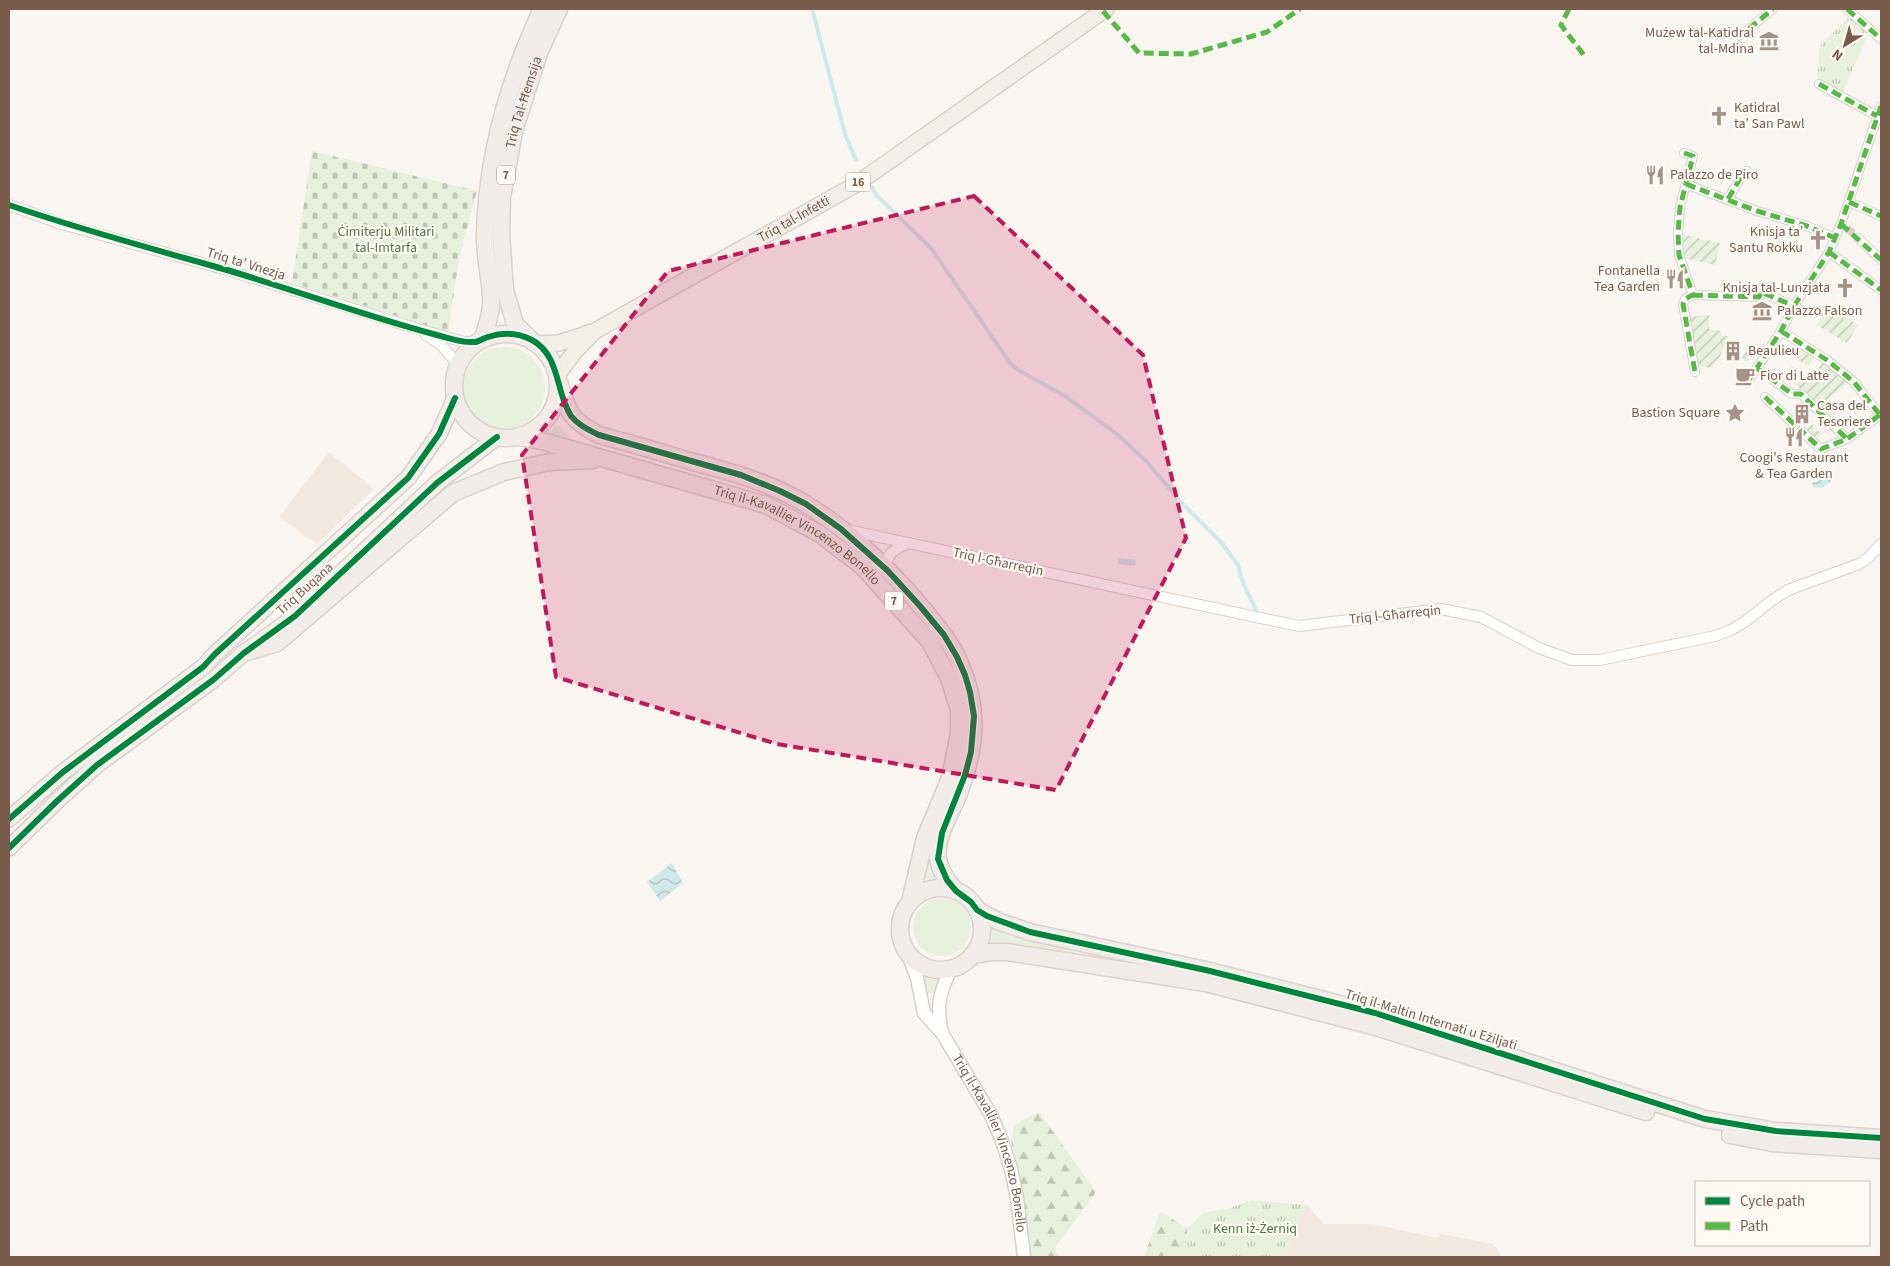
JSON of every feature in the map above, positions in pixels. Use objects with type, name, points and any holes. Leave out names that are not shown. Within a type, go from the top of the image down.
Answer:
[{"type":"highway","name":"Triq Tal-Ħemsija","points":[[480,340],[489,320],[491,299],[484,235],[487,196],[495,143],[518,64],[542,9]]},
{"type":"highway","name":"Triq Tal-Ħemsija","points":[[535,342],[515,324],[505,290],[501,234],[502,197],[514,131],[538,53],[559,9]]},
{"type":"highway","points":[[480,340],[495,334],[508,333],[535,342]]},
{"type":"highway","name":"7","points":[[458,364],[466,352],[480,340]]},
{"type":"highway","name":"7","points":[[455,398],[461,412],[470,424],[482,432],[497,437],[518,437],[532,431],[544,422],[553,409],[557,395],[557,377],[553,363],[546,352],[535,342]]},
{"type":"highway","points":[[455,398],[454,381],[458,364]]},
{"type":"highway","name":"Triq il-Kavallier Vincenzo Bonello","points":[[557,377],[571,416],[582,426],[599,435],[741,475],[806,504],[841,529],[888,571],[944,635],[957,657],[970,692],[974,716],[971,752],[962,782],[942,833],[938,858],[946,880],[956,891]]},
{"type":"highway","name":"Triq il-Kavallier Vincenzo Bonello","points":[[518,437],[542,441],[766,505],[820,534],[863,567],[930,642],[952,686],[959,710],[959,733],[950,778],[925,838],[910,902]]},
{"type":"highway","points":[[244,653],[277,643],[453,492],[504,472],[549,462],[605,460]]},
{"type":"highway","points":[[910,902],[916,896],[931,889],[939,888],[956,891]]},
{"type":"highway","name":"7","points":[[956,891],[965,896],[977,910]]},
{"type":"highway","name":"7","points":[[908,954],[902,944],[900,922],[910,902]]},
{"type":"highway","points":[[908,954],[920,964],[935,970],[963,964],[977,948],[981,933],[980,917],[977,910]]},
{"type":"highway","name":"Triq il-Maltin Internati u Eżiljati","points":[[977,910],[1000,922],[1030,932],[1210,971],[1375,1013],[1705,1119],[1776,1131],[1881,1138]]},
{"type":"highway","name":"Triq il-Maltin Internati u Eżiljati","points":[[972,955],[1007,952],[1206,983],[1376,1027],[1703,1130],[1772,1142],[1881,1150]]},
{"type":"main road","name":"Triq tal-Infetti","points":[[535,342],[559,343],[595,332],[855,185],[1106,9]]},
{"type":"main road","name":"Triq tal-Infetti","points":[[557,377],[576,350],[595,332]]},
{"type":"main road","name":"Triq Buqana","points":[[9,819],[63,772],[203,667],[408,478],[439,434],[455,398]]},
{"type":"main road","name":"Triq Buqana","points":[[9,848],[97,766],[295,616],[437,483],[497,437]]},
{"type":"main road","points":[[9,839],[26,831]]},
{"type":"street","points":[[1743,38],[1740,36],[1773,9]]},
{"type":"street","points":[[1847,9],[1881,39]]},
{"type":"street","points":[[1819,84],[1877,116]]},
{"type":"street","points":[[1747,383],[1829,252],[1834,238],[1844,226],[1849,202],[1881,106]]},
{"type":"street","points":[[1684,153],[1693,156],[1680,207],[1679,255],[1693,295]]},
{"type":"street","points":[[1728,199],[1744,172],[1747,171]]},
{"type":"street","points":[[1686,184],[1757,211],[1808,226],[1834,238]]},
{"type":"street","points":[[1849,202],[1881,216]]},
{"type":"street","name":"Triq ta' Vnezja","points":[[9,205],[62,224],[227,270],[418,329],[464,342],[480,340]]},
{"type":"street","points":[[1858,238],[1881,260]]},
{"type":"street","points":[[1829,252],[1881,290]]},
{"type":"street","points":[[1695,372],[1682,304],[1685,299],[1693,295],[1759,297],[1761,292],[1794,306]]},
{"type":"street","name":"Triq ta' Vnezja","points":[[418,329],[440,344],[458,364]]},
{"type":"street","points":[[1765,397],[1821,449],[1847,439],[1880,414],[1854,382],[1827,360],[1781,331]]},
{"type":"street","points":[[1757,368],[1792,394],[1801,394],[1847,439]]},
{"type":"street","name":"Triq l-Għarreqin","points":[[841,529],[1299,626],[1441,609],[1481,617],[1538,648],[1572,660],[1600,660],[1697,641],[1726,632],[1746,621],[1788,590],[1859,564],[1868,558],[1881,544]]},
{"type":"street","points":[[888,571],[886,563],[889,556],[896,548],[909,543]]},
{"type":"street","points":[[908,954],[917,978],[924,1012],[942,1033]]},
{"type":"street","points":[[942,1033],[938,1012],[939,996],[951,968]]},
{"type":"street","name":"Triq il-Kavallier Vincenzo Bonello","points":[[942,1033],[990,1115],[1002,1141],[1011,1169],[1024,1257]]},
{"type":"highlighted area","points":[[974,196],[1143,355],[1186,538],[1056,790],[777,744],[556,677],[522,455],[668,271]]},
{"type":"shaded area","points":[[329,452],[374,489],[317,544],[279,517]]},
{"type":"shaded area","points":[[1307,1205],[1324,1224],[1372,1224],[1437,1238],[1441,1234],[1493,1244],[1502,1257],[1284,1257]]},
{"type":"green space","points":[[1850,16],[1869,32],[1842,94],[1817,80],[1820,46]]},
{"type":"green space","name":"Ċimiterju Militari tal-Imtarfa","points":[[312,151],[477,191],[459,259],[448,332],[292,283]]},
{"type":"green space","points":[[1681,234],[1720,243],[1715,265],[1684,258]]},
{"type":"green space","points":[[1828,306],[1858,325],[1847,343],[1817,325]]},
{"type":"green space","points":[[1709,315],[1709,329],[1721,331],[1721,336],[1728,336],[1718,361],[1715,362],[1712,368],[1696,366],[1687,317]]},
{"type":"green space","points":[[1748,343],[1757,346],[1747,362],[1742,359]]},
{"type":"green space","points":[[504,347],[520,350],[533,359],[542,372],[545,388],[542,404],[533,417],[520,426],[504,429],[488,426],[475,417],[466,404],[463,388],[466,372],[475,359],[488,350]]},
{"type":"green space","points":[[1802,349],[1815,357],[1808,366],[1796,359]]},
{"type":"green space","points":[[1823,362],[1849,383],[1829,398],[1839,410],[1831,417],[1784,374],[1792,366],[1809,381]]},
{"type":"green space","points":[[1821,416],[1832,426],[1815,440],[1805,431],[1812,424],[1821,433],[1827,428],[1818,418]]},
{"type":"green space","points":[[556,425],[579,444],[545,437]]},
{"type":"green space","points":[[929,856],[935,878],[923,880]]},
{"type":"green space","points":[[936,898],[948,898],[963,906],[971,921],[971,933],[963,948],[948,956],[936,956],[921,948],[913,933],[913,921],[921,906]]},
{"type":"green space","points":[[991,928],[1076,952],[1074,957],[989,946]]},
{"type":"green space","points":[[922,978],[939,980],[934,993],[927,993]]},
{"type":"green space","points":[[1039,1112],[1096,1192],[1054,1249],[1060,1257],[1029,1257],[1023,1197],[1011,1140],[1014,1125]]},
{"type":"green space","name":"Kenn iż-Żerniq","points":[[1252,1200],[1307,1205],[1284,1257],[1182,1257],[1188,1228],[1203,1213],[1230,1208]]},
{"type":"green space","points":[[1160,1212],[1188,1228],[1182,1257],[1144,1257]]},
{"type":"water","points":[[1829,475],[1831,481],[1823,488],[1813,487],[1812,483]]},
{"type":"water","points":[[1120,558],[1135,560],[1136,563],[1134,566],[1119,564]]},
{"type":"water","points":[[672,863],[683,883],[660,901],[647,882]]},
{"type":"waterway","points":[[813,12],[845,134],[856,160]]},
{"type":"waterway","points":[[872,187],[876,195],[931,248],[1010,363],[1018,370],[1065,396],[1118,435],[1147,462],[1181,502],[1221,542],[1238,565],[1243,583],[1256,610]]},
{"type":"tunnel","points":[[1847,228],[1858,238]]},
{"type":"marked path","points":[[1103,11],[1139,53],[1191,54],[1267,32],[1300,9]]},
{"type":"marked path","points":[[1569,9],[1561,25],[1586,58]]},
{"type":"marked path","points":[[1743,38],[1740,36],[1773,9]]},
{"type":"marked path","points":[[1847,9],[1881,39]]},
{"type":"marked path","points":[[1819,84],[1877,116]]},
{"type":"marked path","points":[[1747,383],[1829,252],[1841,224],[1881,106]]},
{"type":"marked path","points":[[1684,153],[1693,156],[1680,207],[1679,255],[1693,295],[1685,299],[1683,304],[1695,372]]},
{"type":"marked path","points":[[1728,199],[1744,172],[1747,171]]},
{"type":"marked path","points":[[1686,184],[1757,211],[1807,226],[1835,238]]},
{"type":"marked path","points":[[1849,202],[1881,216]]},
{"type":"marked path","points":[[1841,224],[1881,260]]},
{"type":"marked path","points":[[1829,252],[1881,290]]},
{"type":"marked path","points":[[1693,295],[1759,297],[1761,292],[1794,306]]},
{"type":"marked path","points":[[1781,331],[1827,360],[1854,382],[1880,415]]},
{"type":"marked path","points":[[1757,368],[1792,394],[1801,394],[1847,439]]},
{"type":"marked path","points":[[1765,397],[1821,449],[1847,439],[1881,414]]},
{"type":"cycle path","points":[[9,205],[90,231],[227,270],[384,320],[456,340],[476,342],[494,335],[505,334],[527,338],[541,347],[548,355],[566,407],[571,416],[584,427],[599,435],[741,475],[806,504],[841,529],[888,571],[920,606],[944,635],[965,675],[974,716],[971,752],[965,775],[942,833],[938,859],[947,880],[956,891],[971,902],[977,910],[987,916],[1030,932],[1210,971],[1375,1013],[1705,1119],[1776,1131],[1881,1138]]},
{"type":"cycle path","points":[[9,819],[63,772],[203,667],[408,478],[439,434],[455,398]]},
{"type":"cycle path","points":[[9,848],[97,765],[213,680],[244,653],[295,616],[437,483],[497,437]]},
{"type":"place","name":"Mużew tal-Katidral tal-Mdina","points":[[1769,41]]},
{"type":"place","name":"Katidral ta’ San Pawl","points":[[1719,116]]},
{"type":"place","name":"Palazzo de Piro","points":[[1655,175]]},
{"type":"place","name":"Knisja ta’ Santu Rokku","points":[[1818,240]]},
{"type":"place","name":"Fontanella Tea Garden","points":[[1675,279]]},
{"type":"place","name":"Knisja tal-Lunzjata","points":[[1845,288]]},
{"type":"place","name":"Palazzo Falson","points":[[1762,311]]},
{"type":"place","name":"Beaulieu","points":[[1733,351]]},
{"type":"place","name":"Fior di Latte","points":[[1745,376]]},
{"type":"place","name":"Bastion Square","points":[[1735,413]]},
{"type":"place","name":"Casa del Tesoriere","points":[[1802,414]]},
{"type":"place","name":"Coogi's Restaurant & Tea Garden","points":[[1794,437]]}]
